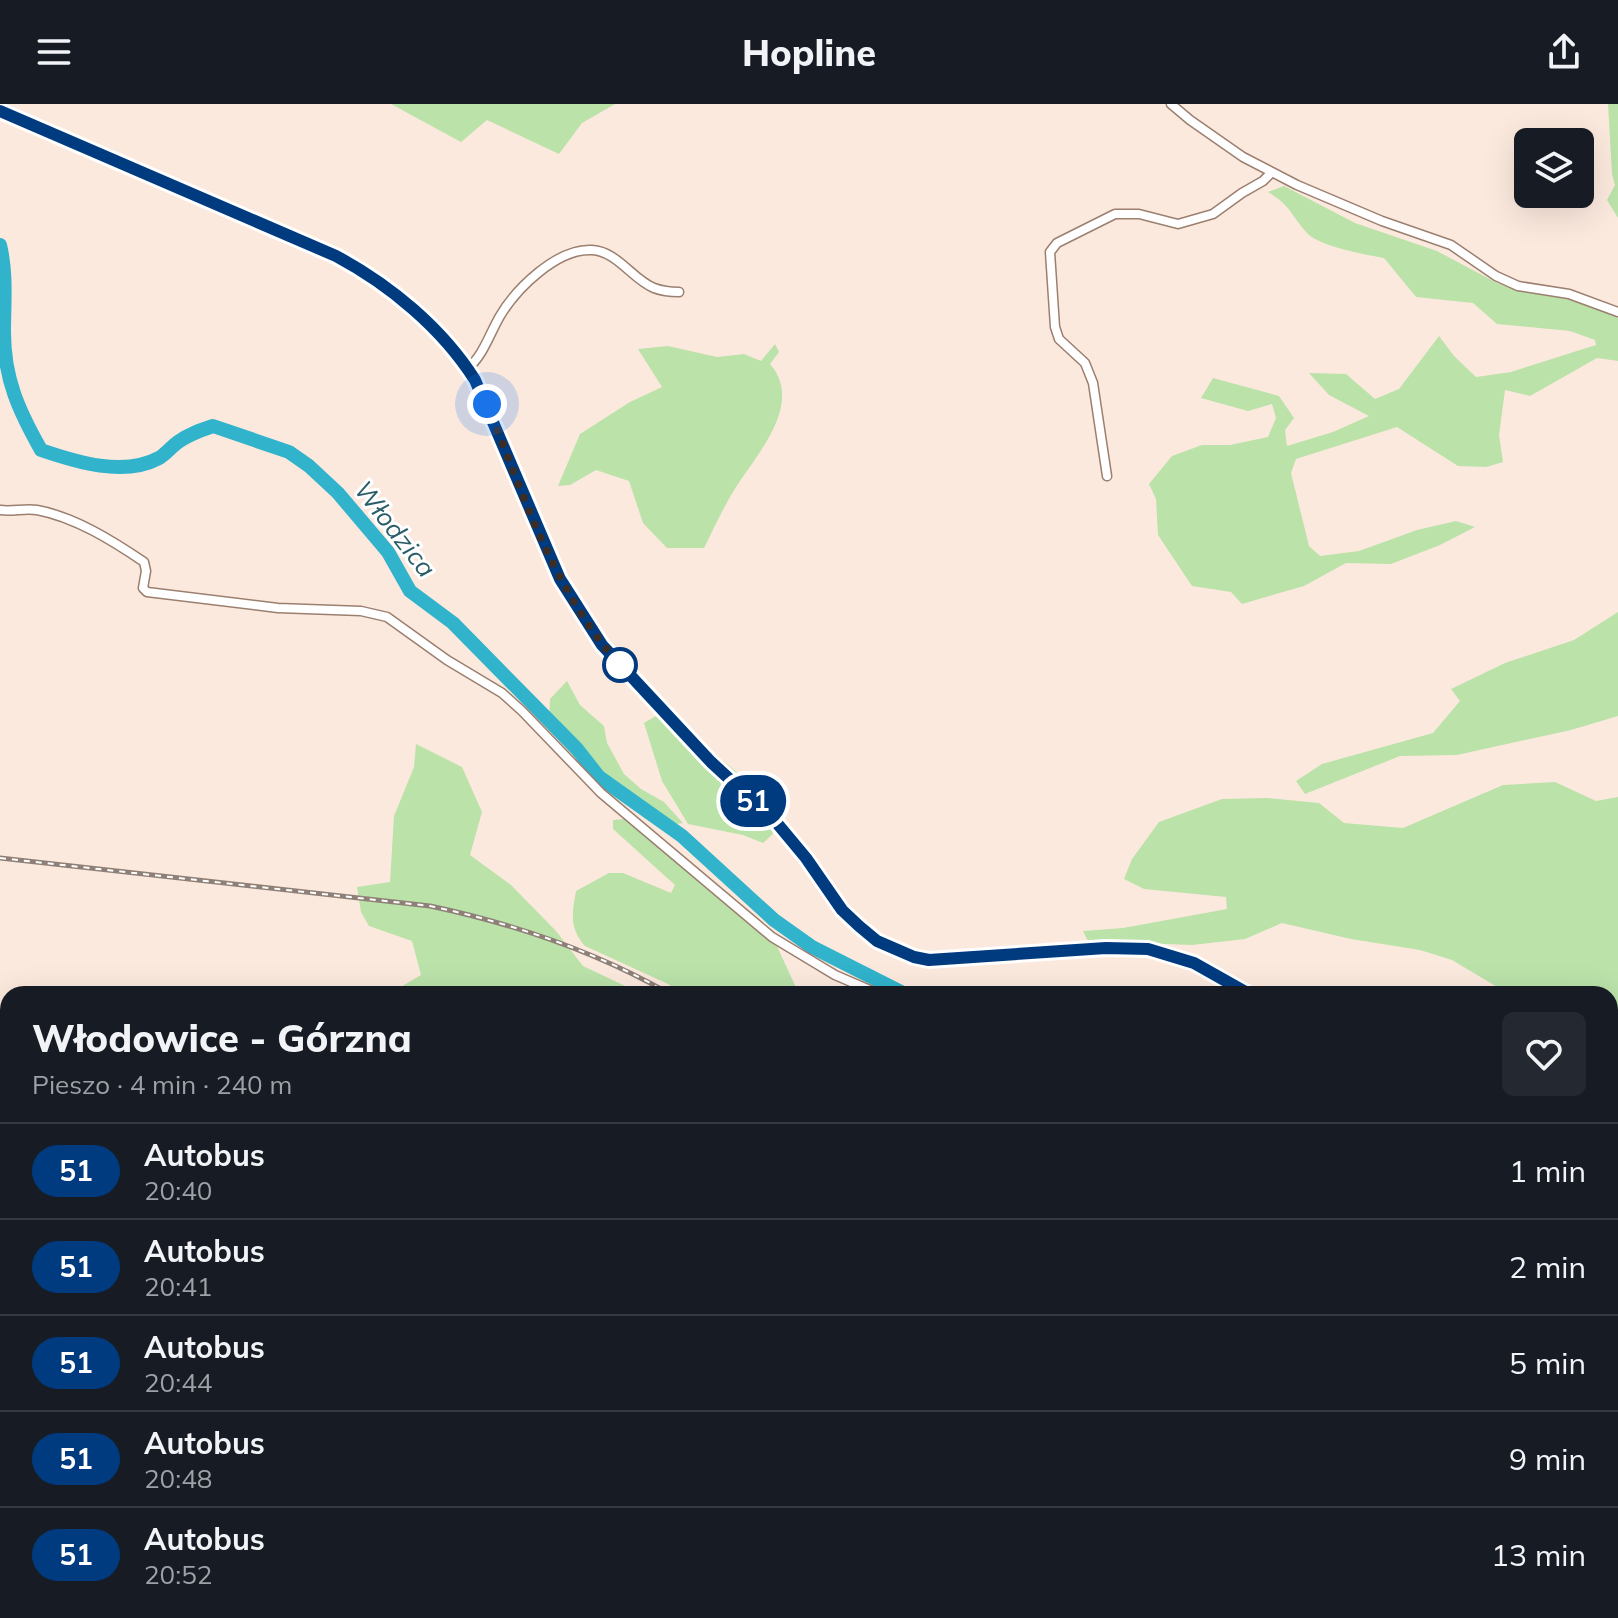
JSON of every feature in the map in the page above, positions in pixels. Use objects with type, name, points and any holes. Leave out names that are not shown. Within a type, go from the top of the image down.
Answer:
[{"type":"street","points":[[1171,104],[1216,138],[1271,173],[1382,221],[1451,245],[1496,276],[1518,286],[1569,294],[1618,312]]},
{"type":"street","points":[[0,111],[269,226],[359,268],[404,301],[433,328],[468,368],[487,404],[560,579],[590,629],[711,762],[787,835],[842,910],[877,941],[929,960],[1106,948],[1148,949],[1194,963],[1235,986]]},
{"type":"street","points":[[1107,476],[1093,383],[1085,363],[1059,339],[1055,327],[1050,252],[1057,243],[1115,214],[1139,214],[1178,224],[1213,214],[1271,173]]},
{"type":"street","points":[[468,368],[476,362],[501,313],[529,280],[553,262],[577,252],[591,249],[602,252],[655,288],[679,292]]},
{"type":"street","points":[[0,510],[36,510],[67,520],[117,544],[144,562],[143,588],[147,592],[278,608],[361,611],[387,617],[447,660],[502,693],[601,793],[772,937],[822,968],[861,986]]},
{"type":"green space","points":[[391,104],[615,104],[582,123],[559,154],[487,120],[461,142]]},
{"type":"green space","points":[[1608,104],[1618,104],[1618,218],[1607,200],[1615,185]]},
{"type":"green space","points":[[1284,186],[1355,223],[1437,251],[1497,283],[1518,291],[1539,292],[1587,304],[1618,318],[1618,361],[1597,358],[1530,396],[1505,390],[1499,435],[1503,462],[1486,467],[1458,466],[1397,427],[1296,459],[1291,473],[1309,546],[1320,556],[1359,551],[1417,530],[1456,521],[1475,527],[1391,564],[1346,563],[1304,586],[1242,604],[1231,592],[1192,586],[1158,535],[1156,499],[1149,484],[1172,456],[1202,445],[1230,445],[1268,437],[1276,418],[1272,404],[1248,411],[1201,398],[1213,378],[1279,396],[1294,418],[1285,430],[1287,446],[1333,432],[1369,416],[1329,395],[1309,373],[1346,374],[1375,399],[1399,389],[1439,336],[1476,377],[1511,372],[1596,345],[1595,340],[1570,331],[1497,324],[1473,303],[1416,297],[1384,258],[1332,246],[1307,233],[1286,206],[1268,192]]},
{"type":"green space","points":[[775,344],[779,352],[770,364],[779,379],[782,395],[780,411],[774,427],[732,494],[704,548],[667,548],[643,523],[629,481],[596,470],[570,485],[558,486],[580,434],[630,402],[662,387],[638,349],[668,346],[717,357],[744,354],[761,361]]},
{"type":"green space","points":[[1618,612],[1618,716],[1571,730],[1457,755],[1400,756],[1305,794],[1296,781],[1322,764],[1433,733],[1460,701],[1451,689],[1505,663],[1574,640]]},
{"type":"green space","points":[[567,681],[580,705],[604,726],[607,743],[624,774],[641,789],[664,802],[683,823],[676,824],[644,802],[586,770],[549,729],[550,699]]},
{"type":"green space","points":[[656,716],[680,736],[705,746],[771,800],[768,820],[773,834],[763,843],[743,835],[688,824],[662,781],[644,723]]},
{"type":"green space","points":[[416,744],[462,767],[482,812],[470,855],[511,885],[556,931],[583,966],[625,986],[402,986],[421,975],[412,941],[369,926],[361,912],[357,887],[390,882],[394,816],[414,767]]},
{"type":"green space","points":[[1555,782],[1596,801],[1618,797],[1618,986],[1496,986],[1452,960],[1420,950],[1351,939],[1282,923],[1245,939],[1192,945],[1088,941],[1083,931],[1123,928],[1227,909],[1226,897],[1144,889],[1124,879],[1132,859],[1159,822],[1222,799],[1268,798],[1319,803],[1344,823],[1403,828],[1503,785]]},
{"type":"green space","points":[[624,819],[776,944],[795,986],[671,986],[585,946],[576,933],[573,920],[576,891],[609,873],[623,873],[671,893],[675,885],[613,829],[613,820]]},
{"type":"waterway","name":"Włodzica","points":[[0,245],[7,365],[20,408],[41,450],[100,466],[131,466],[159,458],[182,439],[213,426],[289,452],[338,493],[388,552],[410,591],[453,623],[577,749],[599,777],[682,836],[774,920],[812,947],[889,986]]},
{"type":"railway","points":[[0,858],[430,906],[493,921],[554,941],[655,986]]},
{"type":"bus line","name":"51","points":[[0,111],[336,256],[382,284],[433,328],[475,380],[560,579],[590,629],[711,762],[776,822],[806,858],[842,910],[877,941],[929,960],[1106,948],[1148,949],[1194,963],[1235,986]]},
{"type":"route","points":[[487,404],[560,579],[590,629],[620,665]]}]
